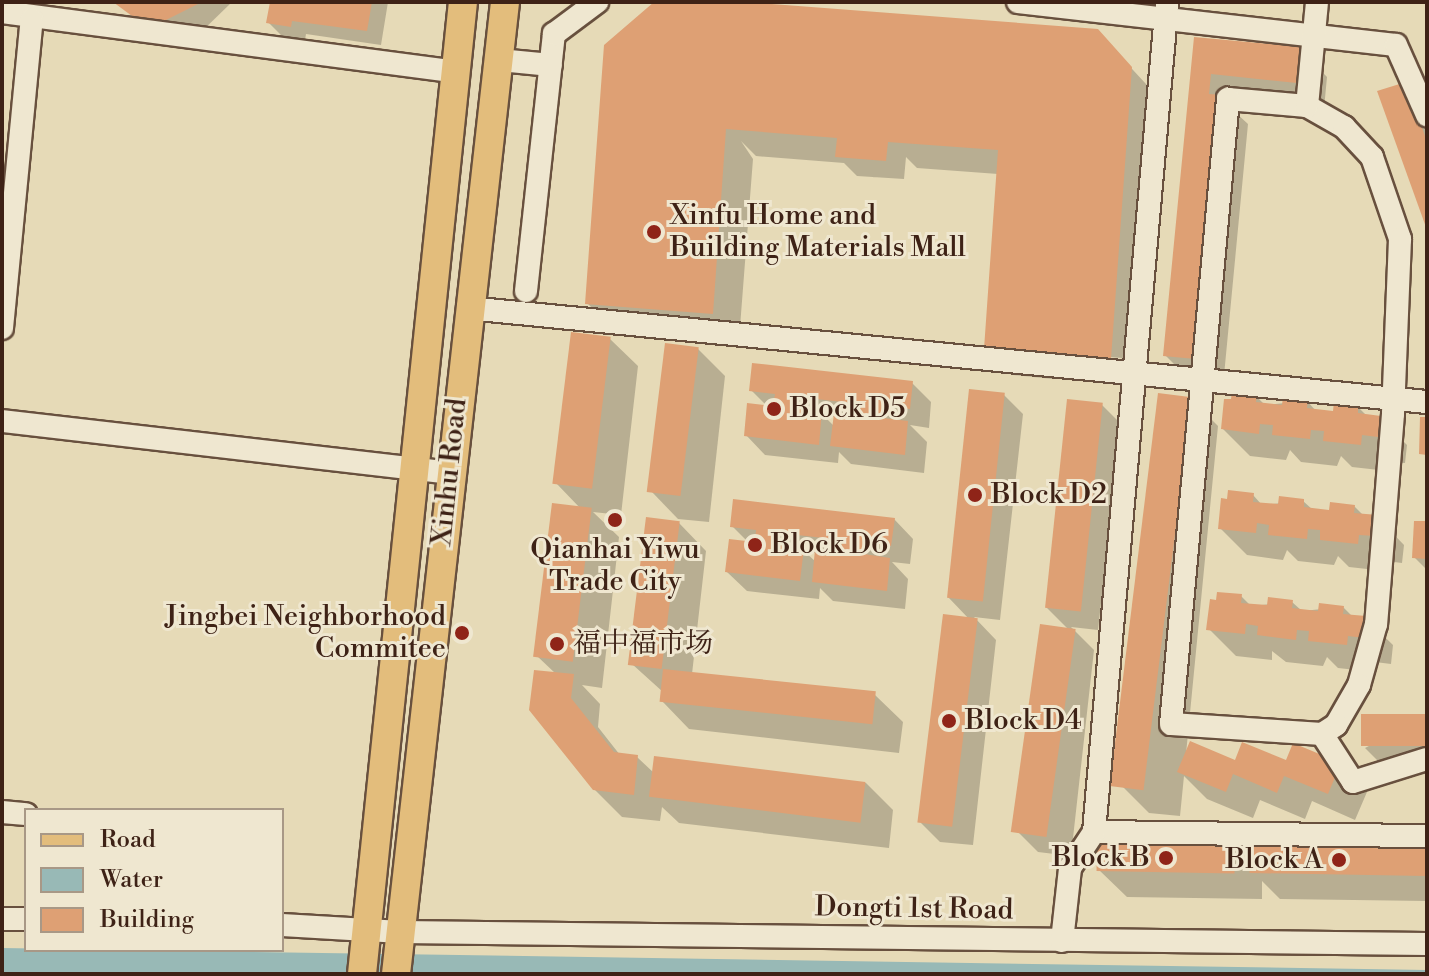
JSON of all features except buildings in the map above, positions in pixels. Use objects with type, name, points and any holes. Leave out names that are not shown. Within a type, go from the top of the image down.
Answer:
[{"type":"main road","name":"Xinhu Road","points":[[362,974],[463,3]]},
{"type":"main road","name":"Xinhu Road","points":[[396,974],[449,473],[505,6]]},
{"type":"street","points":[[526,291],[554,34],[597,2]]},
{"type":"street","points":[[1018,2],[1167,10],[1396,45],[1427,115]]},
{"type":"street","points":[[1307,106],[1317,2]]},
{"type":"street","points":[[1062,941],[1070,868],[1094,832],[1167,10]]},
{"type":"street","points":[[2,12],[32,19],[457,72]]},
{"type":"street","points":[[2,328],[32,19]]},
{"type":"street","points":[[499,60],[551,65]]},
{"type":"street","points":[[1228,99],[1307,106],[1344,127],[1372,157],[1400,239],[1394,400],[1376,624],[1359,685],[1336,725],[1322,734],[1171,724],[1228,99]]},
{"type":"street","points":[[468,308],[1427,402]]},
{"type":"street","points":[[2,421],[449,473]]},
{"type":"street","points":[[1322,734],[1353,782],[1427,759]]},
{"type":"street","points":[[2,812],[24,814]]},
{"type":"street","points":[[1094,832],[1427,836]]},
{"type":"street","points":[[2,919],[24,919]]},
{"type":"street","name":"Dongti 1st Road","points":[[284,925],[365,938],[1427,944]]},
{"type":"water","points":[[2,948],[24,948],[24,952],[261,952],[1427,970],[1427,974],[2,974]]},
{"type":"place","name":"Xinfu Home and Building Materials Mall","points":[[654,232]]},
{"type":"place","name":"Block D5","points":[[774,409]]},
{"type":"place","name":"Block D2","points":[[975,495]]},
{"type":"place","name":"Qianhai Yiwu Trade City","points":[[615,520]]},
{"type":"place","name":"Block D6","points":[[755,545]]},
{"type":"place","name":"Jingbei Neighborhood Commitee","points":[[462,633]]},
{"type":"place","name":"福中福市场","points":[[557,644]]},
{"type":"place","name":"Block D4","points":[[949,721]]},
{"type":"place","name":"Block B","points":[[1166,858]]},
{"type":"place","name":"Block A","points":[[1339,860]]}]
